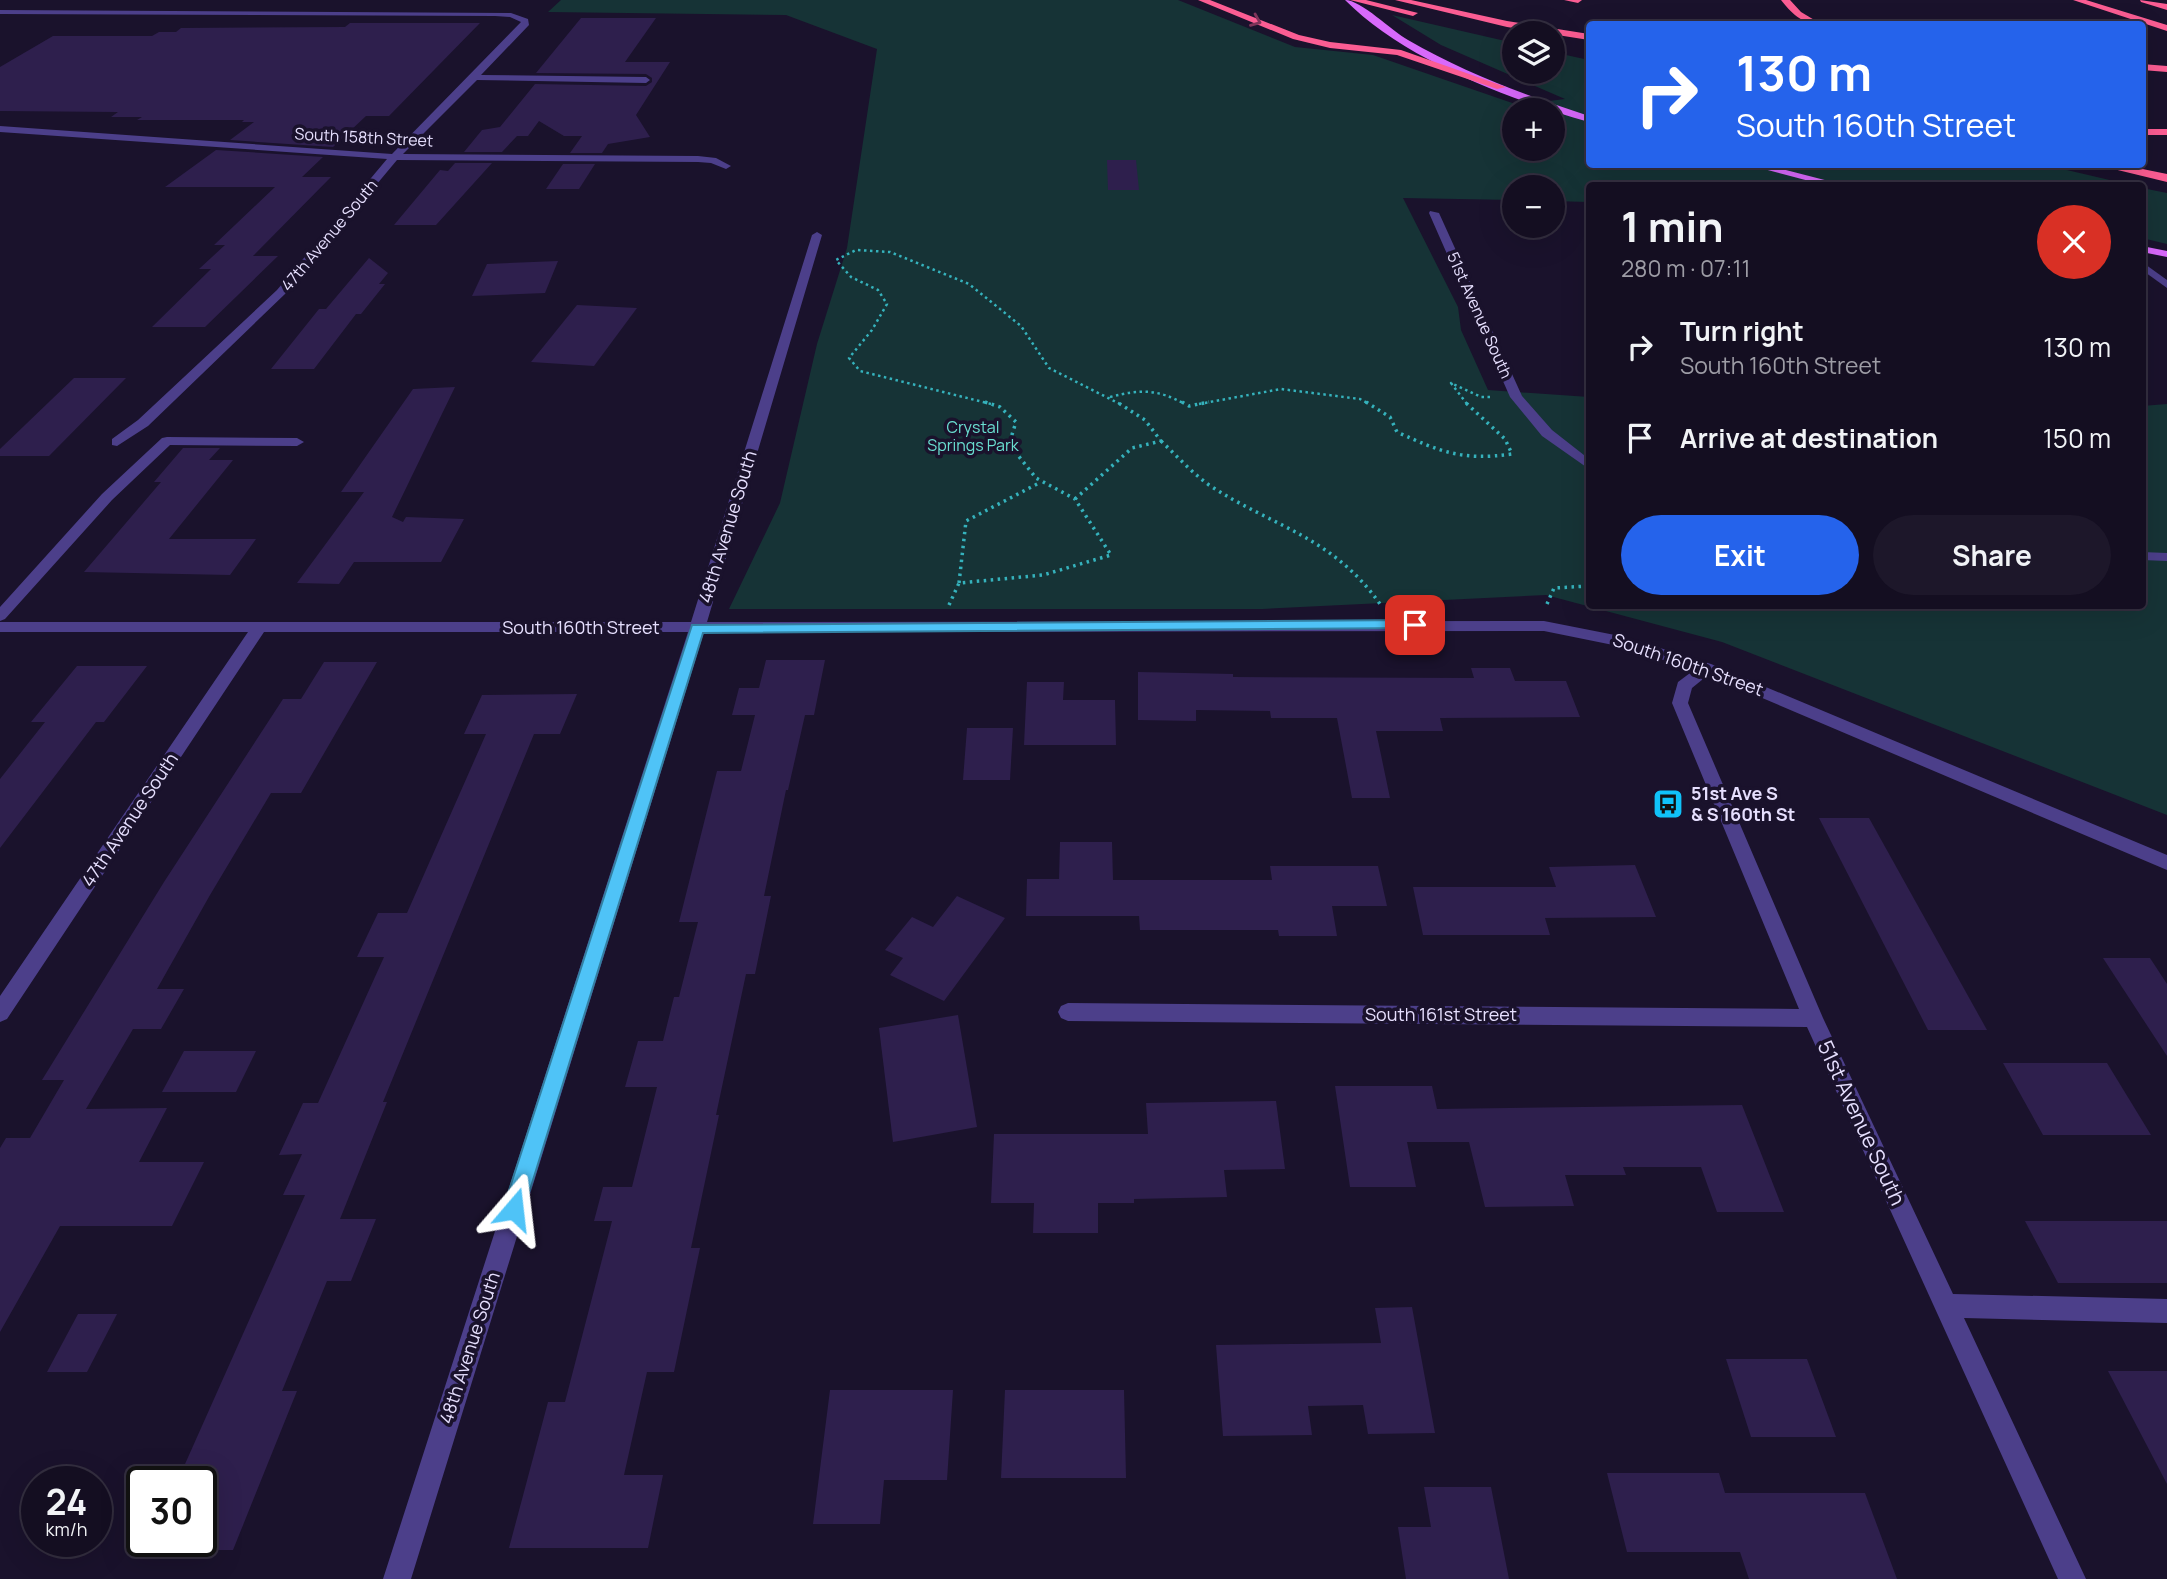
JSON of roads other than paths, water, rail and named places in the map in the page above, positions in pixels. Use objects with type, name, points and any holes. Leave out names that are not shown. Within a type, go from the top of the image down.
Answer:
[{"type":"highway","points":[[1202,0],[1296,37],[1330,45],[1398,52],[1501,88]]},
{"type":"highway","points":[[1351,0],[1502,30]]},
{"type":"highway","points":[[1399,0],[1586,36]]},
{"type":"highway","points":[[1568,0],[1578,0]]},
{"type":"highway","points":[[1785,0],[1798,14],[1811,21]]},
{"type":"highway","points":[[2077,0],[2144,21]]},
{"type":"highway","points":[[2114,0],[2167,18]]},
{"type":"highway","points":[[2144,0],[2167,7]]},
{"type":"highway","points":[[1419,14],[1502,33]]},
{"type":"highway","points":[[2146,21],[2167,28]]},
{"type":"highway","points":[[1330,45],[1403,40]]},
{"type":"highway","points":[[1565,41],[1586,45]]},
{"type":"highway","points":[[2146,69],[2167,70]]},
{"type":"highway","points":[[2146,132],[2167,132]]},
{"type":"highway","points":[[2121,168],[2167,176]]},
{"type":"highway","points":[[2130,168],[2167,176]]},
{"type":"main road","points":[[1351,0],[1380,25],[1403,40],[1501,88],[1586,119]]},
{"type":"main road","points":[[1766,168],[1826,182]]},
{"type":"main road","points":[[2146,250],[2167,254]]},
{"type":"street","points":[[123,12],[141,0]]},
{"type":"street","points":[[0,12],[240,12],[249,6]]},
{"type":"street","name":"47th Avenue South","points":[[117,442],[143,423],[281,292],[394,157],[525,24],[521,18],[495,14],[240,12]]},
{"type":"street","points":[[474,77],[646,80]]},
{"type":"street","name":"South 158th Street","points":[[0,129],[394,157],[698,159],[713,160],[726,166]]},
{"type":"street","name":"51st Avenue South","points":[[1434,213],[1516,397],[1547,433],[1586,463]]},
{"type":"street","name":"48th Avenue South","points":[[397,1579],[697,628],[817,235]]},
{"type":"street","points":[[2146,268],[2167,285]]},
{"type":"street","points":[[0,616],[107,496],[167,441],[297,442]]},
{"type":"street","points":[[2146,556],[2167,557]]},
{"type":"street","name":"47th Avenue South","points":[[0,1013],[261,626]]},
{"type":"street","name":"South 160th Street","points":[[0,627],[1544,626],[1626,640],[1704,669],[1801,706],[2167,863]]},
{"type":"street","name":"51st Avenue South","points":[[1704,669],[1684,686],[1680,704],[1813,1018],[2072,1579]]},
{"type":"street","name":"South 161st Street","points":[[1068,1012],[1813,1018]]},
{"type":"street","points":[[1946,1306],[2167,1311]]},
{"type":"place","name":"51st Ave S & S 160th St","points":[[1668,804]]},
{"type":"park label","name":"Crystal Springs Park","points":[[973,436]]}]
